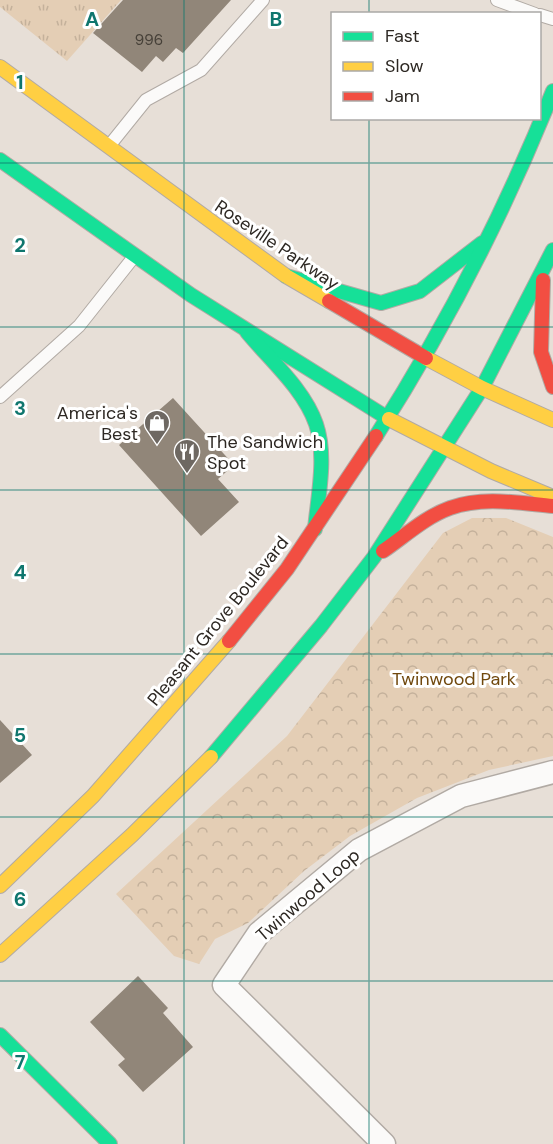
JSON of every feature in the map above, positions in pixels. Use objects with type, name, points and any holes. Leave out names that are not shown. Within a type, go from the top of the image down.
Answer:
[{"type":"main road","name":"Roseville Parkway","points":[[0,67],[286,276],[426,358],[482,388],[553,420]]},
{"type":"main road","name":"Pleasant Grove Boulevard","points":[[0,886],[88,801],[158,725],[270,592],[315,529],[389,419],[426,358],[489,238],[529,154],[553,91]]},
{"type":"main road","points":[[0,160],[133,258],[247,332],[389,419],[443,448],[553,497]]},
{"type":"main road","points":[[286,276],[381,303],[420,291],[489,238]]},
{"type":"main road","points":[[0,955],[132,835],[205,764],[321,626],[374,557],[482,388],[553,250]]},
{"type":"main road","points":[[544,270],[541,352],[553,387]]},
{"type":"main road","points":[[247,332],[312,414],[318,435],[320,458],[315,529]]},
{"type":"main road","points":[[374,557],[440,514],[458,505],[479,502],[553,506]]},
{"type":"main road","points":[[0,1035],[110,1144]]},
{"type":"street","name":"Twinwood Loop","points":[[384,1144],[224,985],[260,933],[358,850],[461,796],[553,772]]},
{"type":"lane","points":[[108,147],[146,100],[201,70],[263,0]]},
{"type":"lane","points":[[497,0],[532,12]]},
{"type":"lane","points":[[0,397],[79,326],[133,258]]},
{"type":"green space","points":[[0,0],[121,0],[67,61],[0,7]]},
{"type":"green space","name":"Twinwood Park","points":[[472,518],[506,518],[553,537],[553,756],[489,770],[417,798],[350,836],[304,871],[248,923],[215,939],[199,964],[174,956],[116,894],[287,736],[443,533]]},
{"type":"building","points":[[123,0],[231,0],[183,53],[176,48],[163,62],[156,56],[142,72],[93,33]]},
{"type":"building","points":[[173,398],[234,465],[218,479],[239,502],[201,536],[119,445]]},
{"type":"building","points":[[0,720],[32,755],[0,783]]},
{"type":"building","points":[[138,976],[168,1008],[163,1013],[193,1047],[143,1092],[118,1065],[125,1059],[90,1022]]},
{"type":"traffic: fast","points":[[541,119],[553,91]]},
{"type":"traffic: fast","points":[[376,436],[402,395],[473,268],[541,120]]},
{"type":"traffic: fast","points":[[0,160],[191,295],[389,419]]},
{"type":"traffic: fast","points":[[286,276],[381,303],[420,291],[482,243]]},
{"type":"traffic: fast","points":[[211,757],[321,626],[374,557],[482,388],[553,250]]},
{"type":"traffic: fast","points":[[247,332],[286,375],[311,411],[316,424],[321,463],[315,529]]},
{"type":"traffic: fast","points":[[0,1035],[110,1144]]},
{"type":"traffic: slow","points":[[0,67],[286,276],[329,301]]},
{"type":"traffic: slow","points":[[426,358],[482,388],[553,420]]},
{"type":"traffic: slow","points":[[389,419],[491,471],[553,497]]},
{"type":"traffic: slow","points":[[0,886],[93,796],[229,641]]},
{"type":"traffic: slow","points":[[0,955],[132,835],[211,757]]},
{"type":"traffic: jam","points":[[543,280],[541,352],[553,387]]},
{"type":"traffic: jam","points":[[329,301],[426,358]]},
{"type":"traffic: jam","points":[[229,641],[287,569],[376,436]]},
{"type":"traffic: jam","points":[[383,551],[432,516],[463,504],[501,501],[553,506]]},
{"type":"place","name":"America's Best","points":[[157,446]]},
{"type":"place","name":"The Sandwich Spot","points":[[187,475]]}]
